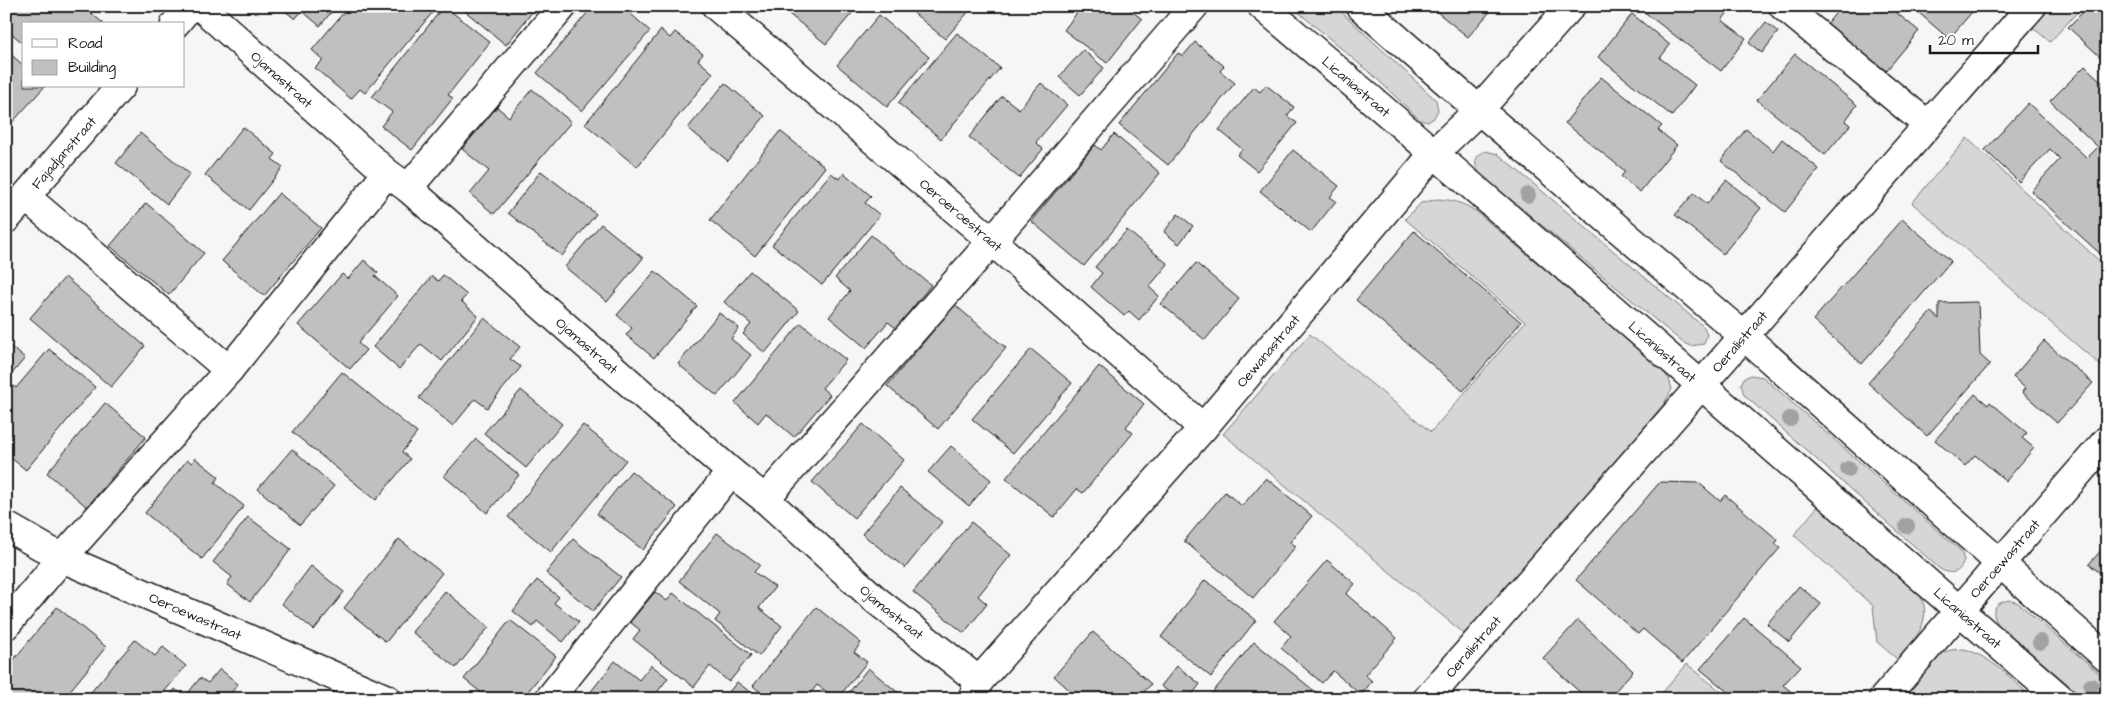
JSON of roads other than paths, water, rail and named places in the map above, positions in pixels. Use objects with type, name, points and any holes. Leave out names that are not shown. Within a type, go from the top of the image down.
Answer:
[{"type":"street","points":[[177,22],[190,6]]},
{"type":"street","name":"Ojamastraat","points":[[200,6],[731,472],[765,499],[975,690]]},
{"type":"street","points":[[6,625],[62,558],[398,181],[563,6]]},
{"type":"street","name":"Oeroeroestraat","points":[[716,6],[992,242],[1203,428]]},
{"type":"street","points":[[765,499],[992,242],[1194,6]]},
{"type":"street","name":"Licaniastraat","points":[[1262,6],[1703,384],[2061,699]]},
{"type":"street","points":[[1360,6],[1744,336],[2107,658]]},
{"type":"street","name":"Oewanastraat","points":[[975,690],[1203,428],[1434,152],[1479,110],[1570,6]]},
{"type":"street","points":[[1783,6],[1928,125]]},
{"type":"street","name":"Oeralistraat","points":[[1427,699],[2032,6]]},
{"type":"street","name":"Fajadjanstraat","points":[[6,218],[119,88]]},
{"type":"street","points":[[26,197],[229,370]]},
{"type":"street","name":"Oeroewastraat","points":[[1883,699],[2107,440]]},
{"type":"street","points":[[549,699],[731,472]]},
{"type":"street","name":"Oeroewastraat","points":[[6,526],[62,558],[387,699]]}]
